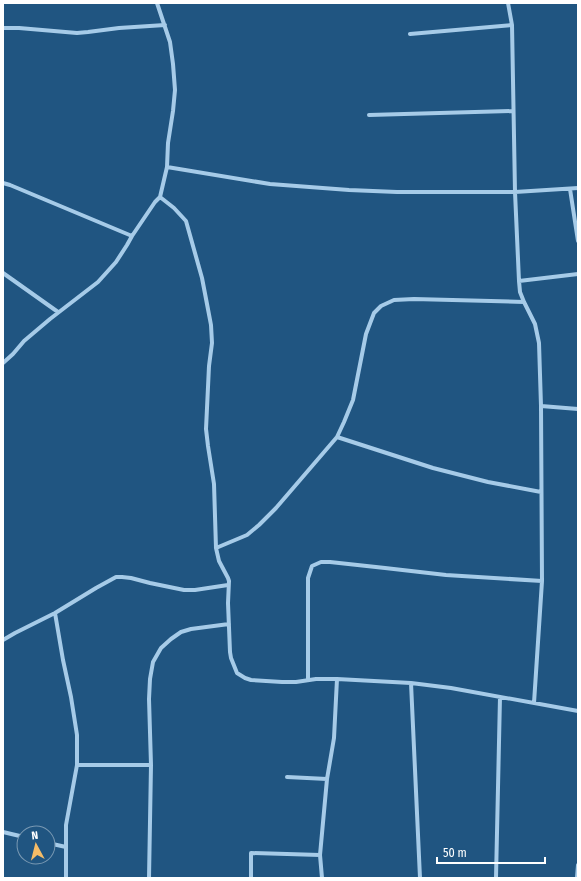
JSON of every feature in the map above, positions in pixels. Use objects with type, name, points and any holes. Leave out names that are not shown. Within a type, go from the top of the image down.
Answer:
[{"type":"street","points":[[3,363],[24,341],[58,312],[98,282],[116,262],[155,202],[160,197],[167,167],[168,143],[175,90],[171,49],[165,25],[157,3]]},
{"type":"street","points":[[508,3],[512,26],[515,192],[519,281],[520,292],[535,324],[537,332],[541,406],[542,581],[534,703]]},
{"type":"street","points":[[3,28],[77,33],[165,25]]},
{"type":"street","points":[[410,34],[512,26]]},
{"type":"street","points":[[369,115],[513,111]]},
{"type":"street","points":[[167,167],[270,184],[349,190],[397,192],[515,192],[570,190],[578,188]]},
{"type":"street","points":[[3,183],[132,236]]},
{"type":"street","points":[[570,190],[578,242]]},
{"type":"street","points":[[160,197],[174,208],[186,221],[202,278],[211,325],[212,343],[209,366],[206,429],[214,484],[216,548],[221,566],[228,578],[231,658],[237,673],[251,680],[266,682],[296,682],[316,679],[337,679],[410,683],[451,688],[578,711]]},
{"type":"street","points":[[3,273],[58,312]]},
{"type":"street","points":[[519,281],[578,274]]},
{"type":"street","points":[[216,548],[247,535],[259,525],[276,508],[336,437],[353,400],[366,334],[374,314],[381,306],[394,300],[414,299],[524,302]]},
{"type":"street","points":[[541,406],[578,409]]},
{"type":"street","points":[[336,437],[433,468],[488,482],[541,492]]},
{"type":"street","points":[[308,680],[308,578],[312,566],[321,562],[377,567],[446,576],[542,581]]},
{"type":"street","points":[[3,640],[55,613],[96,588],[116,578],[131,578],[150,584],[184,590],[195,590],[228,585]]},
{"type":"street","points":[[55,613],[63,660],[72,697],[77,735],[77,765],[66,825],[66,878]]},
{"type":"street","points":[[149,878],[151,765],[149,699],[153,662],[161,648],[171,638],[181,632],[191,629],[229,624]]},
{"type":"street","points":[[322,878],[320,855],[326,779],[334,738],[337,679]]},
{"type":"street","points":[[410,683],[420,878]]},
{"type":"street","points":[[496,878],[500,697]]},
{"type":"street","points":[[77,765],[151,765]]},
{"type":"street","points":[[287,777],[326,779]]},
{"type":"street","points":[[3,832],[16,835]]},
{"type":"street","points":[[56,845],[66,848]]},
{"type":"street","points":[[251,878],[251,853],[320,855]]},
{"type":"street","points":[[577,878],[578,865]]}]
